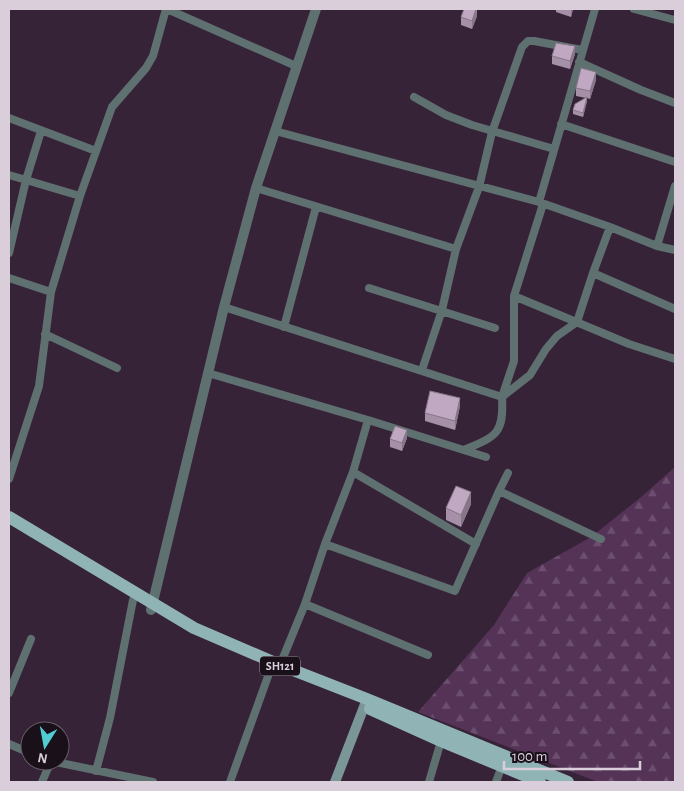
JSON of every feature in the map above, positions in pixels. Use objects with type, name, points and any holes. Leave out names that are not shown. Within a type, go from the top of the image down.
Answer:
[{"type":"main road","name":"SH121","points":[[9,517],[152,607],[275,667],[365,702],[504,762],[539,782]]},
{"type":"main road","name":"SH121","points":[[9,526],[135,596]]},
{"type":"main road","name":"SH121","points":[[365,702],[441,741],[568,782]]},
{"type":"main road","points":[[335,782],[365,702]]},
{"type":"street","points":[[9,479],[39,386],[52,292],[80,196],[112,107],[146,68],[152,56],[166,9],[296,66]]},
{"type":"street","points":[[152,607],[224,307],[256,188],[316,9]]},
{"type":"street","points":[[466,449],[488,440],[498,430],[502,420],[502,397],[514,361],[514,296],[595,9]]},
{"type":"street","points":[[634,9],[660,12],[675,20]]},
{"type":"street","points":[[422,370],[442,310],[456,249],[479,187],[492,132],[525,43],[534,41],[582,50]]},
{"type":"street","points":[[579,62],[675,103]]},
{"type":"street","points":[[414,97],[446,115],[492,132],[554,149]]},
{"type":"street","points":[[9,118],[96,151]]},
{"type":"street","points":[[561,124],[675,162]]},
{"type":"street","points":[[9,254],[26,180],[41,131]]},
{"type":"street","points":[[275,131],[541,203],[657,246],[675,250]]},
{"type":"street","points":[[9,175],[80,196]]},
{"type":"street","points":[[657,246],[675,186]]},
{"type":"street","points":[[256,188],[456,249]]},
{"type":"street","points":[[284,327],[316,207]]},
{"type":"street","points":[[502,397],[530,375],[556,336],[576,322],[610,227]]},
{"type":"street","points":[[593,273],[675,309]]},
{"type":"street","points":[[9,278],[52,292]]},
{"type":"street","points":[[369,288],[495,328]]},
{"type":"street","points":[[514,296],[630,344],[675,359]]},
{"type":"street","points":[[224,307],[502,397]]},
{"type":"street","points":[[45,334],[117,368]]},
{"type":"street","points":[[208,373],[466,449],[486,457]]},
{"type":"street","points":[[230,782],[275,667],[305,604],[352,472],[368,420]]},
{"type":"street","points":[[352,472],[476,544]]},
{"type":"street","points":[[325,544],[455,591],[508,473]]},
{"type":"street","points":[[499,491],[601,539]]},
{"type":"street","points":[[96,771],[110,718],[135,596]]},
{"type":"street","points":[[305,604],[428,655]]},
{"type":"street","points":[[9,693],[31,639]]},
{"type":"street","points":[[429,782],[441,741]]},
{"type":"street","points":[[496,782],[504,762]]},
{"type":"street","points":[[70,765],[135,781],[153,782]]},
{"type":"green space","points":[[675,467],[675,782],[598,782],[418,712],[494,625],[527,573],[591,537]]},
{"type":"building","points":[[464,9],[476,9],[472,21],[461,17]]},
{"type":"building","points":[[556,43],[575,46],[570,61],[552,56]]},
{"type":"building","points":[[581,68],[596,72],[590,91],[576,88]]},
{"type":"building","points":[[587,97],[583,113],[573,110],[575,104]]},
{"type":"building","points":[[430,391],[460,398],[455,421],[425,413]]},
{"type":"building","points":[[395,426],[407,430],[402,443],[390,439]]},
{"type":"building","points":[[456,486],[471,492],[461,515],[446,508]]}]
